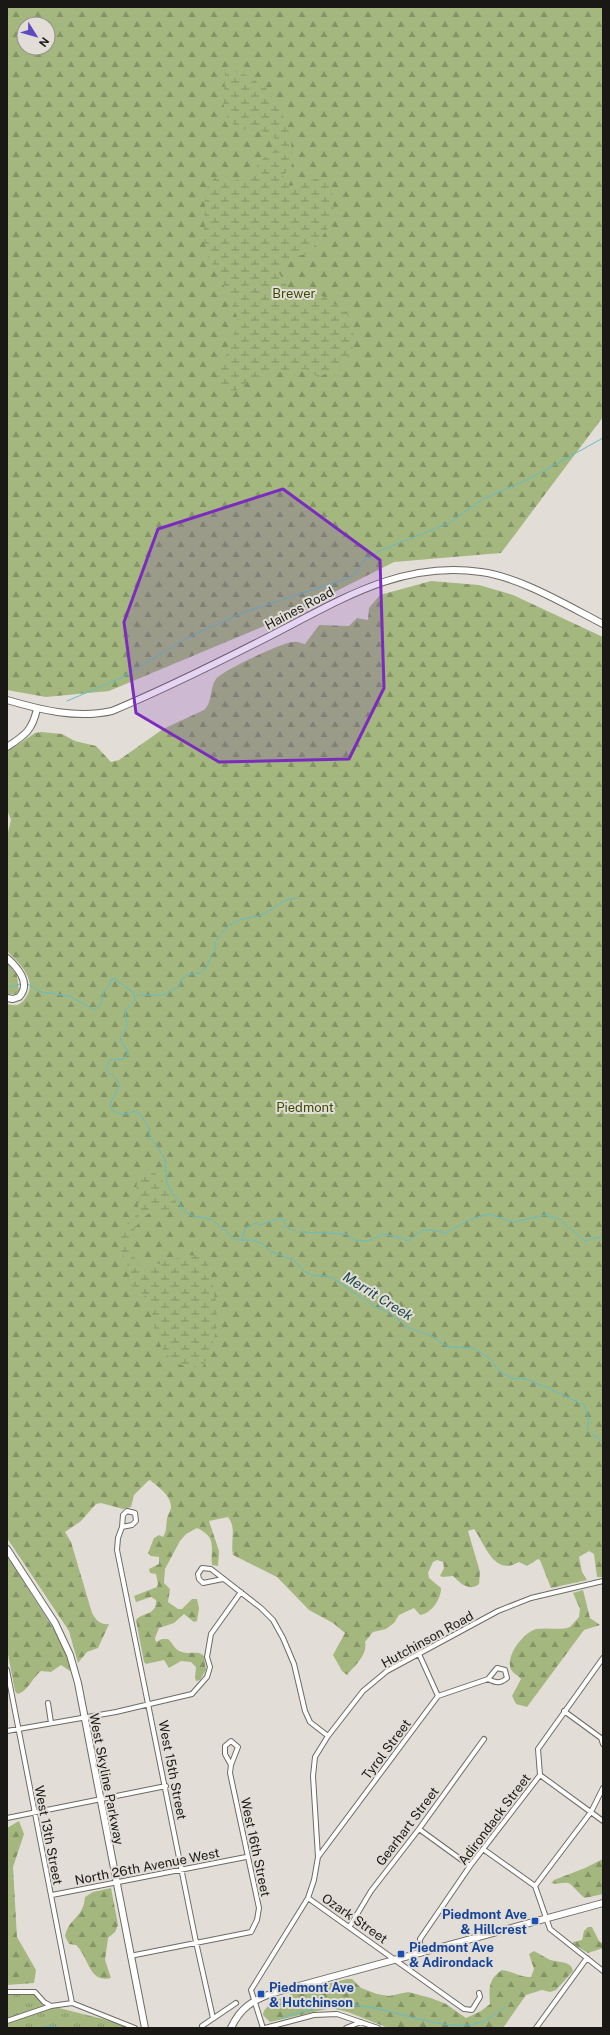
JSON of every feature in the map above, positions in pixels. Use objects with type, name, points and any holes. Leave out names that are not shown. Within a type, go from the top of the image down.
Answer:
[{"type":"main road","name":"Haines Road","points":[[7,700],[37,709],[84,714],[98,714],[112,711],[243,650],[342,598],[382,582],[419,572],[443,569],[482,572],[516,581],[603,624]]},
{"type":"main road","points":[[7,747],[29,732],[37,709]]},
{"type":"main road","points":[[7,958],[20,971],[24,988],[20,997],[13,999],[7,998]]},
{"type":"main road","name":"West Skyline Parkway","points":[[7,1550],[55,1623],[70,1654],[84,1717],[115,1882],[145,2028]]},
{"type":"main road","points":[[231,2028],[238,2015],[254,2000],[273,1992],[394,1958],[603,1903]]},
{"type":"street","name":"West 15th Street","points":[[122,1527],[132,1525],[136,1521],[135,1513],[129,1511],[123,1515],[117,1550],[166,1786],[196,1942],[214,2018]]},
{"type":"street","points":[[223,1579],[204,1582],[198,1577],[198,1572],[202,1568],[208,1567],[261,1608],[276,1626],[294,1664],[304,1711],[310,1722],[328,1736]]},
{"type":"street","name":"Hutchinson Road","points":[[264,2028],[251,1990],[252,1985],[308,1898],[314,1880],[318,1857],[313,1776],[315,1757],[328,1736],[363,1691],[388,1671],[498,1611],[531,1598],[603,1582]]},
{"type":"street","points":[[7,1732],[149,1705],[192,1694],[207,1677],[210,1667],[208,1657],[211,1634],[241,1592]]},
{"type":"street","points":[[419,1654],[438,1696],[488,1679],[497,1668],[506,1670],[507,1678],[502,1682],[496,1683],[488,1679]]},
{"type":"street","name":"Adirondack Street","points":[[420,1951],[420,1939],[470,1866],[540,1775],[538,1749],[603,1658]]},
{"type":"street","name":"West 13th Street","points":[[7,1670],[72,2003]]},
{"type":"street","name":"Tyrol Street","points":[[318,1857],[438,1696]]},
{"type":"street","points":[[48,1703],[51,1723]]},
{"type":"street","points":[[564,1712],[601,1738],[603,1744]]},
{"type":"street","name":"Gearhart Street","points":[[350,1926],[371,1890],[419,1828],[484,1739]]},
{"type":"street","name":"West 16th Street","points":[[196,1942],[251,1932],[257,1920],[259,1908],[246,1857],[230,1773],[231,1765],[238,1747],[231,1741],[225,1746],[225,1754],[231,1765]]},
{"type":"street","points":[[540,1775],[603,1821]]},
{"type":"street","points":[[7,1818],[166,1786]]},
{"type":"street","points":[[535,1886],[591,1812],[603,1788]]},
{"type":"street","points":[[419,1828],[470,1866]]},
{"type":"street","points":[[483,1849],[535,1886],[550,1929],[603,1971]]},
{"type":"street","name":"North 26th Avenue West","points":[[52,1895],[246,1857]]},
{"type":"street","name":"Ozark Street","points":[[308,1898],[350,1926],[464,2009],[472,2010],[480,1997],[478,1993]]},
{"type":"street","points":[[130,1956],[196,1942]]},
{"type":"street","points":[[536,2028],[587,1958]]},
{"type":"street","points":[[7,1992],[35,1992],[44,2002],[51,2006]]},
{"type":"street","points":[[7,2021],[51,2006],[72,2003],[135,2028]]},
{"type":"street","points":[[202,2026],[236,2003]]},
{"type":"street","points":[[264,2028],[314,2015],[338,2014],[378,2028]]},
{"type":"street","points":[[346,2028],[362,2022]]},
{"type":"highlighted area","points":[[283,489],[380,560],[384,688],[349,759],[219,762],[136,713],[124,622],[158,529]]},
{"type":"green space","name":"Brewer","points":[[7,7],[603,7],[603,417],[501,553],[394,562],[281,619],[109,691],[46,697],[7,690]]},
{"type":"green space","points":[[230,70],[248,76],[266,88],[280,109],[291,137],[292,166],[281,178],[290,186],[315,179],[324,179],[332,193],[334,212],[328,228],[317,244],[306,254],[293,257],[279,272],[284,283],[292,290],[305,286],[341,308],[351,319],[354,339],[353,347],[346,360],[326,374],[318,377],[306,369],[272,373],[249,380],[237,390],[224,393],[215,384],[239,321],[218,273],[208,257],[204,239],[205,201],[208,184],[216,177],[234,181],[257,173],[257,163],[278,148],[278,141],[270,135],[262,131],[252,129],[242,130],[229,120],[224,110],[224,97],[225,72]]},
{"type":"green space","name":"Piedmont","points":[[431,581],[479,585],[513,595],[603,637],[603,1577],[597,1577],[594,1554],[589,1551],[579,1557],[582,1572],[587,1580],[551,1588],[540,1560],[538,1559],[527,1566],[519,1562],[510,1566],[503,1565],[491,1557],[474,1529],[468,1531],[480,1572],[479,1584],[468,1587],[453,1576],[440,1576],[444,1568],[443,1562],[437,1560],[433,1562],[428,1573],[429,1578],[441,1588],[438,1601],[435,1605],[424,1614],[420,1615],[414,1608],[399,1615],[394,1623],[386,1629],[373,1632],[365,1642],[365,1651],[363,1656],[347,1675],[342,1671],[333,1655],[345,1633],[333,1623],[309,1610],[277,1577],[233,1555],[233,1530],[231,1521],[228,1517],[209,1521],[219,1551],[218,1566],[212,1565],[212,1544],[208,1535],[197,1528],[186,1534],[180,1541],[165,1569],[164,1583],[170,1589],[168,1602],[178,1609],[182,1609],[192,1599],[197,1599],[199,1608],[197,1621],[194,1622],[184,1614],[174,1623],[159,1628],[155,1638],[156,1642],[162,1639],[168,1639],[179,1651],[185,1653],[199,1653],[204,1656],[206,1670],[200,1680],[196,1681],[196,1667],[191,1662],[181,1661],[169,1668],[164,1660],[146,1664],[144,1662],[136,1620],[154,1609],[156,1600],[151,1597],[136,1602],[134,1596],[157,1587],[158,1584],[156,1574],[150,1573],[149,1569],[159,1564],[159,1557],[151,1556],[148,1553],[154,1538],[159,1535],[163,1537],[166,1530],[167,1519],[171,1510],[169,1499],[160,1488],[150,1480],[134,1495],[131,1507],[123,1509],[101,1503],[96,1504],[81,1521],[65,1532],[71,1542],[92,1613],[99,1622],[109,1624],[98,1648],[87,1652],[78,1663],[69,1631],[7,1538],[7,1004],[19,1004],[24,1000],[30,987],[29,980],[22,967],[7,951],[7,836],[11,820],[7,810],[7,752],[35,733],[41,732],[62,734],[75,741],[96,746],[111,762],[119,760],[163,729],[204,710],[209,703],[212,687],[216,679],[229,670],[287,643],[295,642],[305,644],[319,625],[349,626],[357,618],[368,620],[369,608],[380,595]]},
{"type":"green space","points":[[7,963],[17,975],[19,991],[15,994],[7,994]]},
{"type":"green space","points":[[149,1168],[158,1176],[171,1192],[177,1204],[178,1210],[159,1210],[147,1215],[135,1229],[129,1241],[128,1247],[140,1266],[147,1267],[188,1255],[203,1256],[205,1259],[212,1277],[217,1318],[215,1337],[202,1368],[182,1365],[169,1357],[159,1343],[156,1335],[150,1299],[130,1285],[130,1271],[120,1245],[120,1238],[123,1228],[139,1212],[136,1194],[137,1179]]},
{"type":"green space","points":[[7,1556],[60,1639],[71,1668],[70,1671],[61,1665],[51,1672],[41,1671],[25,1690],[18,1694],[15,1691],[7,1649]]},
{"type":"green space","points":[[583,1590],[590,1618],[600,1625],[584,1630],[527,1707],[516,1704],[512,1696],[521,1679],[512,1671],[510,1659],[516,1646],[526,1635],[536,1629],[562,1629],[570,1627],[579,1617],[580,1609],[573,1593]]},
{"type":"green space","points":[[19,1821],[24,1834],[13,1867],[17,1937],[36,1970],[34,1983],[7,1985],[7,1828]]},
{"type":"green space","points":[[603,1859],[603,1894],[585,1898],[569,1883],[551,1883],[554,1880]]},
{"type":"green space","points":[[111,1888],[118,1925],[115,1932],[108,1938],[105,1960],[111,1978],[104,1979],[98,1977],[94,1973],[80,1950],[76,1945],[69,1944],[65,1936],[67,1929],[82,1910],[85,1897],[93,1892]]},
{"type":"green space","points":[[588,1927],[592,1927],[599,1941],[603,1944],[603,1948],[588,1953],[573,1944],[573,1942],[582,1940],[584,1931]]},
{"type":"green space","points":[[534,1951],[550,1960],[566,1963],[571,1966],[573,1971],[556,1990],[550,1992],[542,1990],[526,1995],[503,2028],[388,2028],[348,2012],[331,2008],[270,2022],[263,2015],[266,2008],[286,1996],[313,1987],[352,1979],[361,1988],[377,1994],[389,1996],[408,1992],[431,1998],[446,2004],[466,2018],[481,2011],[490,2004],[490,1985],[497,1973],[502,1970],[531,1977],[534,1969],[529,1954]]},
{"type":"green space","points":[[7,1992],[35,1992],[51,2006],[139,2028],[7,2028]]},
{"type":"waterway","points":[[67,701],[121,678],[187,638],[242,613],[346,579],[355,574],[364,560],[371,558],[377,552],[449,523],[483,499],[531,478],[603,438]]},
{"type":"waterway","points":[[248,918],[262,915],[286,900],[297,898]]},
{"type":"waterway","points":[[137,995],[163,995],[180,986],[180,981],[187,975],[200,973],[207,967],[215,950],[215,942],[222,933],[232,923],[247,918]]},
{"type":"waterway","name":"Merrit Creek","points":[[26,983],[41,992],[70,996],[94,1010],[101,1005],[104,990],[110,985],[111,979],[115,979],[134,993],[135,1000],[125,1011],[127,1027],[120,1036],[122,1043],[128,1051],[128,1054],[123,1059],[110,1060],[106,1068],[108,1073],[117,1080],[119,1085],[110,1106],[114,1111],[120,1114],[127,1114],[134,1111],[140,1114],[149,1128],[150,1138],[165,1159],[167,1184],[178,1200],[182,1210],[193,1216],[211,1219],[236,1240],[253,1240],[261,1243],[272,1252],[292,1259],[307,1273],[316,1276],[327,1276],[334,1279],[375,1307],[385,1310],[409,1328],[430,1335],[448,1347],[473,1348],[489,1358],[500,1372],[513,1379],[522,1378],[551,1389]]},
{"type":"waterway","name":"Merrit Creek","points":[[7,987],[21,984]]},
{"type":"waterway","points":[[299,1232],[346,1234],[355,1240],[364,1241],[371,1240],[383,1234],[408,1241],[421,1231],[432,1230],[446,1233],[469,1220],[489,1214],[513,1222],[546,1215],[559,1219],[585,1241],[603,1236]]},
{"type":"waterway","points":[[242,1239],[245,1228],[256,1223],[260,1225],[280,1218],[283,1219],[287,1228],[294,1231]]},
{"type":"waterway","name":"Merrit Creek","points":[[552,1390],[584,1405],[589,1419],[587,1429]]},
{"type":"waterway","name":"Merrit Creek","points":[[589,1432],[603,1442]]},
{"type":"waterway","points":[[282,2019],[284,2017],[316,2008],[350,2005],[382,2010],[435,2023],[468,2025],[485,2021],[506,2007]]},
{"type":"waterway","points":[[42,2028],[47,2026],[62,2028]]},
{"type":"place","name":"Piedmont Ave & Hillcrest","points":[[535,1921]]},
{"type":"place","name":"Piedmont Ave & Adirondack","points":[[401,1954]]},
{"type":"place","name":"Piedmont Ave & Hutchinson","points":[[261,1994]]}]
